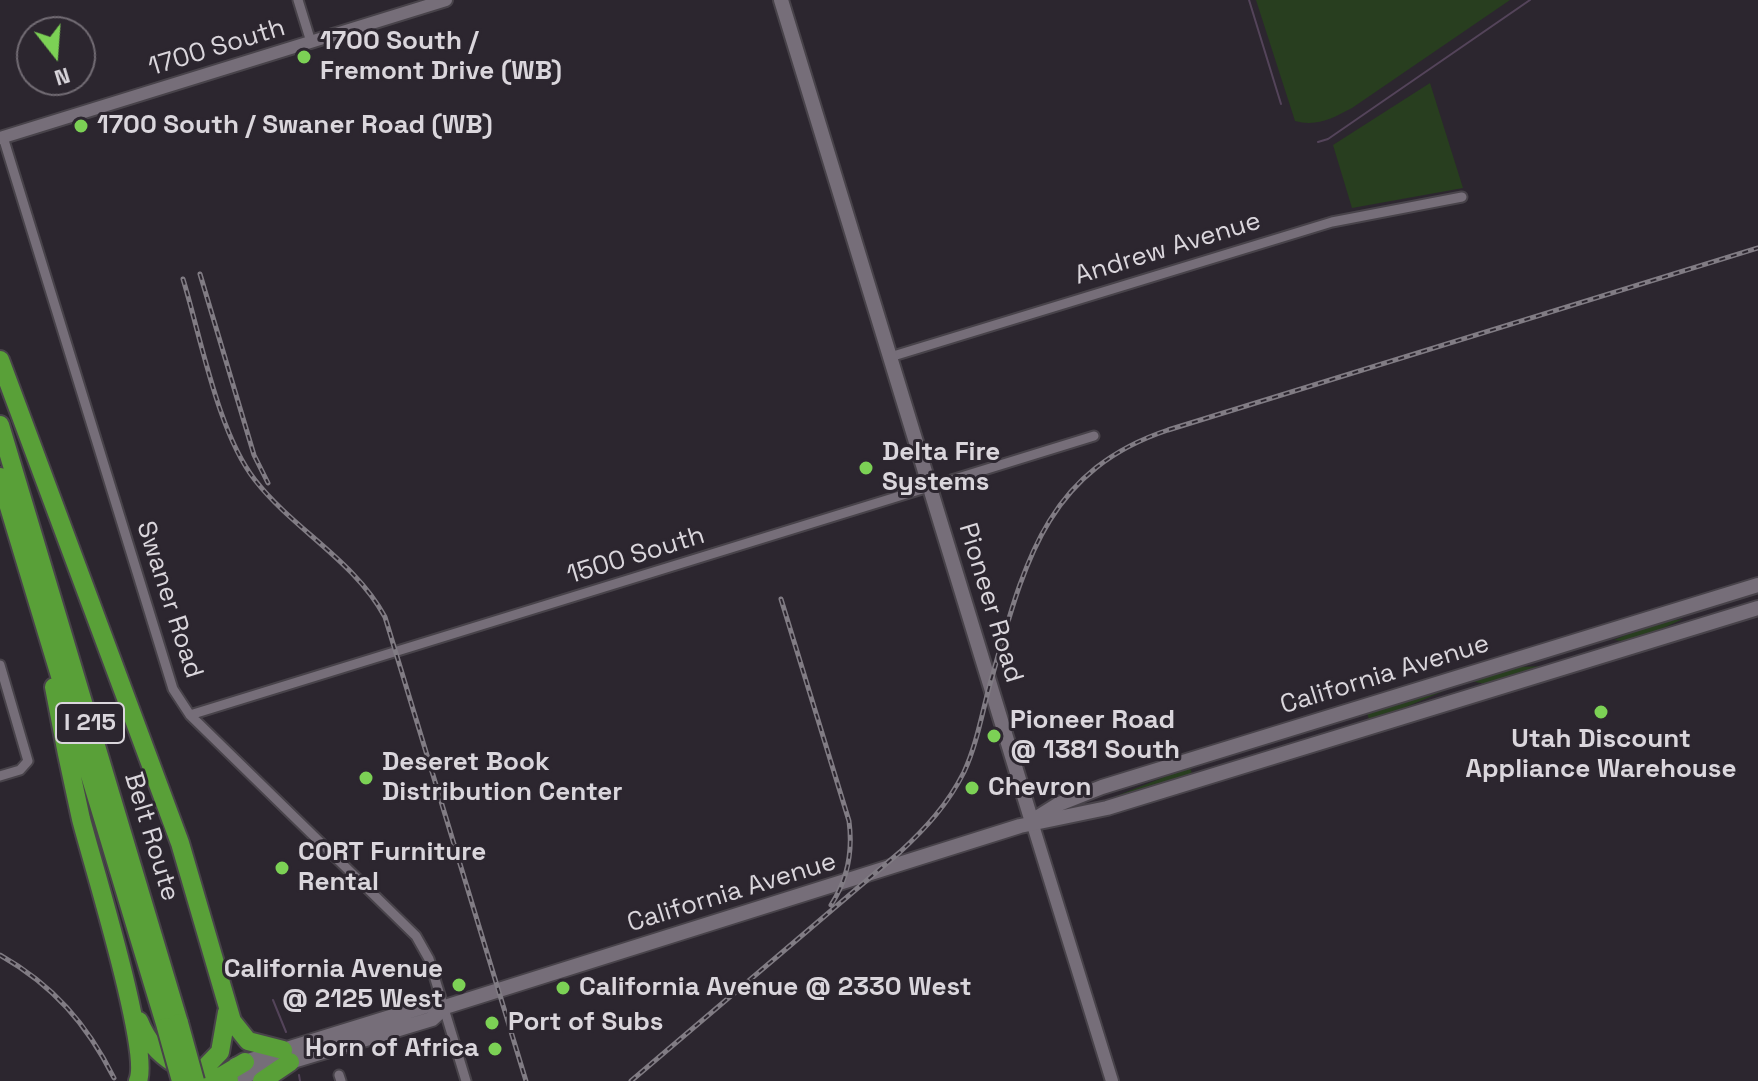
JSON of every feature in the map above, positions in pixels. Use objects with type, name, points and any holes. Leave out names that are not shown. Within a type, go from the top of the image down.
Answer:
[{"type":"highway","points":[[0,360],[180,843],[227,1009],[235,1026],[248,1041],[286,1056],[262,1081]]},
{"type":"highway","name":"Belt Route","points":[[0,425],[173,1025]]},
{"type":"highway","name":"Belt Route","points":[[0,477],[173,1025],[204,1080]]},
{"type":"highway","points":[[35,593],[82,820],[123,977],[141,1063],[138,1081]]},
{"type":"highway","points":[[123,977],[139,1021],[152,1045],[174,1064],[204,1080]]},
{"type":"highway","points":[[204,1080],[220,1052],[227,1009]]},
{"type":"highway","points":[[204,1080],[245,1062]]},
{"type":"main road","name":"Pioneer Road","points":[[781,0],[1032,822]]},
{"type":"main road","name":"California Avenue","points":[[1032,822],[1086,792],[1758,585]]},
{"type":"main road","points":[[1706,601],[1713,622]]},
{"type":"main road","name":"California Avenue","points":[[204,1080],[432,1019],[445,1007],[1032,822],[1091,812],[1758,608]]},
{"type":"main road","points":[[1573,643],[1579,663]]},
{"type":"main road","points":[[1456,678],[1462,699]]},
{"type":"main road","points":[[1330,717],[1337,738]]},
{"type":"main road","points":[[1288,730],[1295,750]]},
{"type":"main road","points":[[1209,755],[1214,775]]},
{"type":"main road","name":"California Avenue","points":[[245,1062],[286,1056]]},
{"type":"street","points":[[298,0],[311,42]]},
{"type":"street","name":"1700 South","points":[[2,137],[446,0]]},
{"type":"street","name":"Swaner Road","points":[[2,137],[168,679],[190,715],[408,926],[429,959],[466,1081]]},
{"type":"street","name":"Andrew Avenue","points":[[890,357],[1332,222],[1462,197]]},
{"type":"street","name":"1500 South","points":[[190,715],[1094,436]]},
{"type":"street","points":[[0,665],[25,746],[27,764],[0,776]]},
{"type":"street","name":"Pioneer Road","points":[[1032,822],[1112,1081]]},
{"type":"green space","points":[[1256,0],[1510,0],[1352,108],[1311,123],[1295,121]]},
{"type":"green space","points":[[1430,83],[1463,188],[1352,208],[1333,145]]},
{"type":"green space","points":[[1683,619],[1632,642],[1614,640],[1657,622]]},
{"type":"green space","points":[[1551,666],[1490,685],[1471,681],[1515,667]]},
{"type":"green space","points":[[1444,691],[1370,722],[1367,713]]},
{"type":"green space","points":[[1190,767],[1193,777],[1108,803],[1106,800]]},
{"type":"waterway","points":[[1249,0],[1281,104]]},
{"type":"waterway","points":[[1318,142],[1328,139],[1530,0]]},
{"type":"waterway","points":[[273,1000],[286,1032]]},
{"type":"waterway","points":[[299,1075],[300,1081]]},
{"type":"railway","points":[[631,1081],[900,852],[944,805],[958,784],[972,751],[1014,602],[1028,565],[1044,530],[1065,499],[1092,471],[1126,448],[1168,430],[1758,248]]},
{"type":"railway","points":[[200,274],[254,455],[268,483]]},
{"type":"railway","points":[[183,279],[212,384],[242,460],[271,498],[357,579],[385,617],[526,1081]]},
{"type":"railway","points":[[781,599],[849,821],[848,864],[842,885],[831,905]]},
{"type":"railway","points":[[0,955],[36,979],[67,1008],[92,1040],[114,1078]]},
{"type":"place","name":"1700 South / Fremont Drive (WB)","points":[[304,57]]},
{"type":"place","name":"1700 South / Swaner Road (WB)","points":[[81,126]]},
{"type":"place","name":"Delta Fire Systems","points":[[866,468]]},
{"type":"place","name":"Utah Discount Appliance Warehouse","points":[[1601,712]]},
{"type":"place","name":"Pioneer Road @ 1381 South","points":[[994,736]]},
{"type":"place","name":"Deseret Book Distribution Center","points":[[366,778]]},
{"type":"place","name":"Chevron","points":[[972,788]]},
{"type":"place","name":"CORT Furniture Rental","points":[[282,868]]},
{"type":"place","name":"California Avenue @ 2125 West","points":[[459,985]]},
{"type":"place","name":"California Avenue @ 2330 West","points":[[563,988]]},
{"type":"place","name":"Port of Subs","points":[[492,1023]]},
{"type":"place","name":"Horn of Africa","points":[[495,1049]]}]
